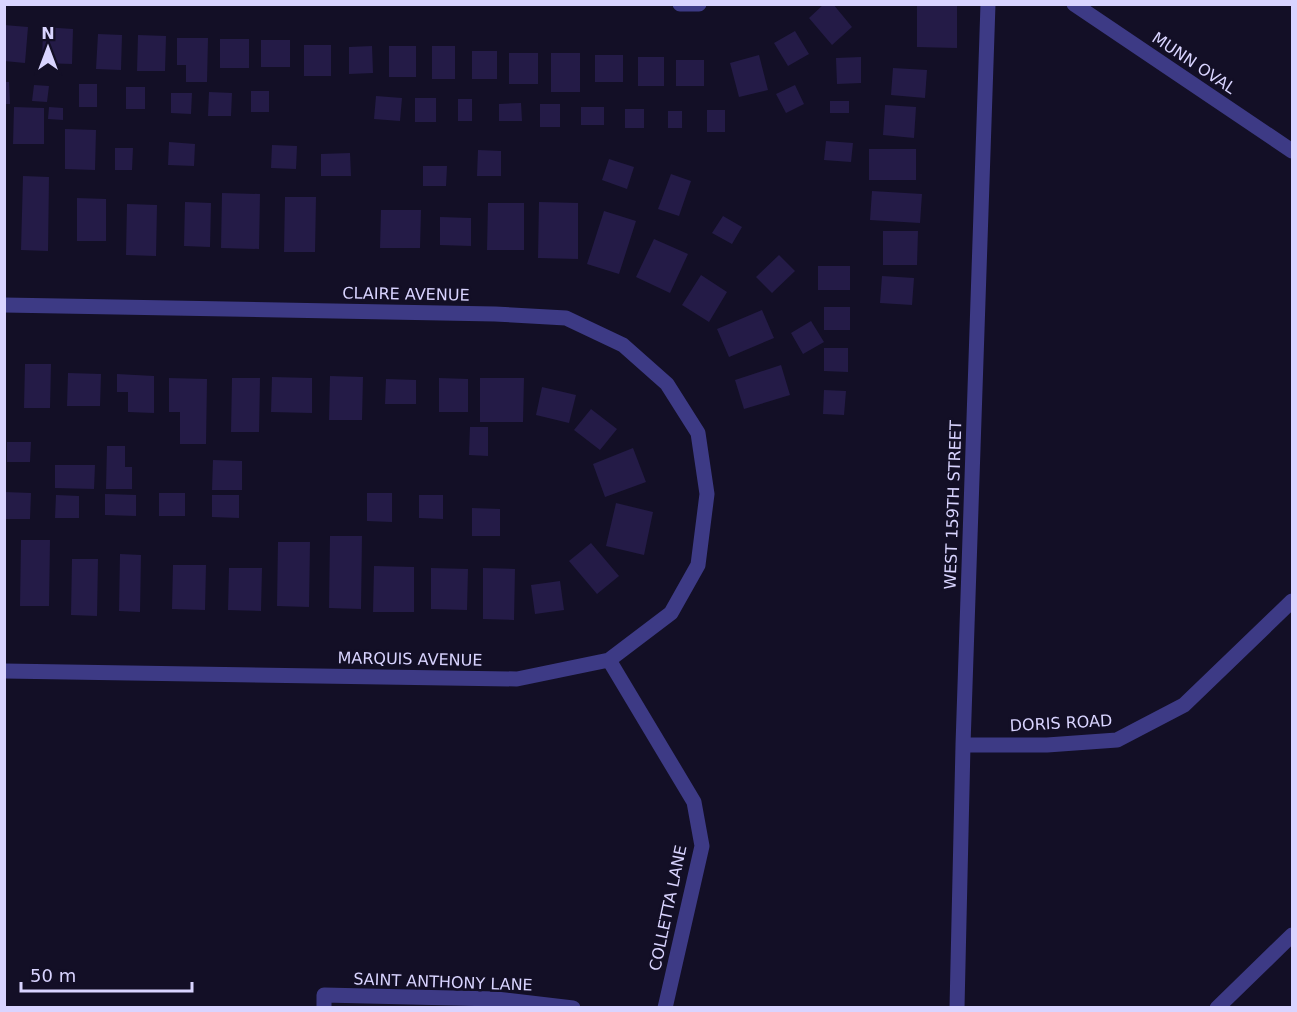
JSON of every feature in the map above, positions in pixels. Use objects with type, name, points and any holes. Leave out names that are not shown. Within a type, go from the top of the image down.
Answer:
[{"type":"street","points":[[680,4],[699,4]]},
{"type":"street","name":"WEST 159TH STREET","points":[[957,1008],[963,745],[988,4]]},
{"type":"street","name":"MUNN OVAL","points":[[1074,4],[1293,151]]},
{"type":"street","name":"CLAIRE AVENUE","points":[[4,305],[483,314],[566,318],[623,345],[667,384],[698,433],[707,494]]},
{"type":"street","name":"MARQUIS AVENUE","points":[[4,671],[517,679],[609,660],[672,613],[698,565],[707,494]]},
{"type":"street","name":"DORIS ROAD","points":[[963,745],[1047,745],[1117,740],[1184,705],[1293,601]]},
{"type":"street","name":"COLLETTA LANE","points":[[609,660],[694,802],[702,846],[665,1008]]},
{"type":"street","points":[[1217,1008],[1293,935]]},
{"type":"street","name":"SAINT ANTHONY LANE","points":[[324,1008],[324,996],[496,999],[573,1008]]},
{"type":"building","points":[[824,4],[833,4],[852,27],[832,45],[809,18]]},
{"type":"building","points":[[917,5],[957,5],[957,48],[917,47]]},
{"type":"building","points":[[4,25],[28,27],[25,63],[4,61]]},
{"type":"building","points":[[43,27],[73,29],[72,64],[42,63]]},
{"type":"building","points":[[795,31],[809,54],[788,66],[774,43]]},
{"type":"building","points":[[98,34],[122,35],[121,70],[96,69]]},
{"type":"building","points":[[138,35],[166,36],[165,71],[137,71]]},
{"type":"building","points":[[177,38],[208,38],[207,82],[186,82],[186,65],[177,65]]},
{"type":"building","points":[[220,39],[249,39],[249,68],[220,68]]},
{"type":"building","points":[[261,40],[290,40],[290,67],[261,67]]},
{"type":"building","points":[[304,45],[331,45],[331,76],[304,76]]},
{"type":"building","points":[[372,46],[373,73],[349,74],[349,47]]},
{"type":"building","points":[[389,46],[416,46],[416,77],[389,77]]},
{"type":"building","points":[[432,46],[455,46],[455,79],[432,79]]},
{"type":"building","points":[[472,51],[497,51],[497,79],[472,79]]},
{"type":"building","points":[[509,53],[538,53],[538,84],[509,84]]},
{"type":"building","points":[[551,53],[580,53],[580,92],[551,92]]},
{"type":"building","points":[[595,55],[623,55],[623,82],[595,82]]},
{"type":"building","points":[[759,55],[768,90],[739,97],[730,63]]},
{"type":"building","points":[[638,57],[664,57],[664,86],[638,86]]},
{"type":"building","points":[[861,57],[861,83],[837,84],[836,58]]},
{"type":"building","points":[[676,60],[704,60],[704,86],[676,86]]},
{"type":"building","points":[[893,68],[927,70],[925,98],[891,95]]},
{"type":"building","points":[[5,82],[9,82],[10,104],[5,104]]},
{"type":"building","points":[[79,84],[97,84],[97,107],[79,107]]},
{"type":"building","points":[[34,85],[49,86],[47,102],[32,101]]},
{"type":"building","points":[[795,85],[804,104],[786,113],[776,94]]},
{"type":"building","points":[[126,87],[145,87],[145,109],[126,109]]},
{"type":"building","points":[[251,91],[269,91],[269,112],[251,112]]},
{"type":"building","points":[[209,92],[232,93],[231,116],[208,116]]},
{"type":"building","points":[[171,93],[192,93],[191,114],[171,113]]},
{"type":"building","points":[[376,96],[402,98],[400,121],[374,119]]},
{"type":"building","points":[[415,98],[436,98],[436,122],[415,122]]},
{"type":"building","points":[[458,99],[472,99],[472,121],[458,121]]},
{"type":"building","points":[[830,101],[849,101],[849,113],[830,113]]},
{"type":"building","points":[[521,103],[522,121],[499,121],[499,104]]},
{"type":"building","points":[[540,104],[560,104],[560,127],[540,127]]},
{"type":"building","points":[[885,105],[916,107],[914,138],[883,135]]},
{"type":"building","points":[[14,107],[44,108],[44,144],[13,144]]},
{"type":"building","points":[[49,107],[63,108],[63,120],[48,119]]},
{"type":"building","points":[[581,107],[604,107],[604,125],[581,125]]},
{"type":"building","points":[[625,109],[644,109],[644,128],[625,128]]},
{"type":"building","points":[[707,110],[725,110],[725,132],[707,132]]},
{"type":"building","points":[[668,111],[682,111],[682,128],[668,128]]},
{"type":"building","points":[[65,129],[96,130],[95,170],[65,169]]},
{"type":"building","points":[[826,141],[853,143],[851,162],[824,160]]},
{"type":"building","points":[[169,142],[195,144],[194,166],[168,165]]},
{"type":"building","points":[[272,145],[297,146],[296,169],[271,168]]},
{"type":"building","points":[[115,148],[133,148],[132,170],[115,170]]},
{"type":"building","points":[[869,149],[916,149],[916,180],[869,180]]},
{"type":"building","points":[[478,150],[501,151],[501,176],[477,176]]},
{"type":"building","points":[[350,153],[351,176],[321,176],[321,154]]},
{"type":"building","points":[[609,159],[634,167],[627,189],[602,180]]},
{"type":"building","points":[[423,166],[447,166],[446,186],[423,186]]},
{"type":"building","points":[[671,174],[691,181],[679,216],[658,209]]},
{"type":"building","points":[[23,176],[49,177],[48,251],[21,250]]},
{"type":"building","points":[[872,191],[922,194],[920,223],[870,220]]},
{"type":"building","points":[[222,193],[260,194],[259,249],[221,248]]},
{"type":"building","points":[[285,197],[316,197],[315,252],[284,252]]},
{"type":"building","points":[[77,198],[106,199],[106,241],[77,241]]},
{"type":"building","points":[[185,202],[211,203],[210,247],[184,246]]},
{"type":"building","points":[[539,202],[578,203],[578,259],[538,258]]},
{"type":"building","points":[[488,203],[524,203],[524,250],[487,250]]},
{"type":"building","points":[[127,204],[157,205],[156,256],[126,255]]},
{"type":"building","points":[[381,210],[421,210],[420,248],[380,248]]},
{"type":"building","points":[[604,211],[636,221],[619,274],[587,264]]},
{"type":"building","points":[[723,216],[742,227],[732,244],[712,233]]},
{"type":"building","points":[[440,217],[471,218],[471,246],[440,245]]},
{"type":"building","points":[[883,231],[918,231],[917,265],[883,265]]},
{"type":"building","points":[[654,239],[688,254],[670,293],[636,277]]},
{"type":"building","points":[[779,255],[795,271],[772,293],[756,277]]},
{"type":"building","points":[[818,266],[850,266],[850,290],[818,290]]},
{"type":"building","points":[[701,275],[727,292],[709,322],[682,305]]},
{"type":"building","points":[[882,276],[914,278],[912,305],[880,303]]},
{"type":"building","points":[[824,307],[850,307],[850,330],[824,330]]},
{"type":"building","points":[[762,310],[774,338],[729,357],[717,329]]},
{"type":"building","points":[[811,321],[824,342],[803,354],[791,333]]},
{"type":"building","points":[[824,348],[848,348],[848,372],[824,371]]},
{"type":"building","points":[[25,364],[51,364],[50,408],[24,408]]},
{"type":"building","points":[[781,365],[790,395],[744,409],[735,380]]},
{"type":"building","points":[[68,373],[101,374],[100,406],[67,406]]},
{"type":"building","points":[[117,374],[154,376],[154,413],[128,412],[128,392],[117,392]]},
{"type":"building","points":[[330,376],[363,377],[362,420],[329,420]]},
{"type":"building","points":[[272,377],[312,378],[312,413],[271,412]]},
{"type":"building","points":[[169,378],[207,379],[206,444],[180,444],[180,412],[169,412]]},
{"type":"building","points":[[232,378],[260,378],[259,432],[231,432]]},
{"type":"building","points":[[439,378],[468,379],[468,412],[439,412]]},
{"type":"building","points":[[480,378],[524,378],[523,422],[480,422]]},
{"type":"building","points":[[386,379],[416,380],[416,404],[385,404]]},
{"type":"building","points":[[542,387],[576,395],[569,423],[536,415]]},
{"type":"building","points":[[824,390],[846,391],[844,415],[823,414]]},
{"type":"building","points":[[591,409],[617,429],[600,450],[574,430]]},
{"type":"building","points":[[470,427],[488,427],[488,456],[469,455]]},
{"type":"building","points":[[7,442],[31,442],[30,462],[7,462]]},
{"type":"building","points":[[107,446],[125,446],[125,467],[132,467],[132,489],[106,489]]},
{"type":"building","points":[[633,448],[646,482],[605,497],[593,464]]},
{"type":"building","points":[[213,460],[242,461],[242,490],[212,490]]},
{"type":"building","points":[[55,465],[95,465],[94,489],[55,488]]},
{"type":"building","points":[[4,492],[31,493],[30,519],[4,519]]},
{"type":"building","points":[[159,493],[185,493],[185,516],[159,516]]},
{"type":"building","points":[[367,493],[392,493],[392,522],[367,521]]},
{"type":"building","points":[[105,494],[136,495],[136,516],[105,515]]},
{"type":"building","points":[[56,495],[79,496],[79,518],[55,518]]},
{"type":"building","points":[[212,495],[239,495],[239,518],[212,517]]},
{"type":"building","points":[[419,495],[443,495],[443,519],[419,518]]},
{"type":"building","points":[[616,503],[653,512],[644,555],[606,546]]},
{"type":"building","points":[[472,508],[500,509],[500,536],[472,536]]},
{"type":"building","points":[[330,536],[362,536],[361,609],[329,608]]},
{"type":"building","points":[[21,540],[50,540],[49,606],[20,606]]},
{"type":"building","points":[[278,542],[310,542],[309,607],[277,606]]},
{"type":"building","points":[[591,543],[619,576],[597,594],[569,561]]},
{"type":"building","points":[[120,554],[141,555],[140,612],[119,611]]},
{"type":"building","points":[[72,559],[98,559],[97,616],[71,615]]},
{"type":"building","points":[[173,565],[206,565],[205,610],[172,609]]},
{"type":"building","points":[[374,566],[414,567],[414,612],[373,612]]},
{"type":"building","points":[[229,568],[262,568],[261,611],[228,610]]},
{"type":"building","points":[[431,568],[468,569],[467,610],[431,609]]},
{"type":"building","points":[[483,568],[515,569],[514,620],[483,619]]},
{"type":"building","points":[[560,581],[564,610],[535,614],[531,585]]}]
